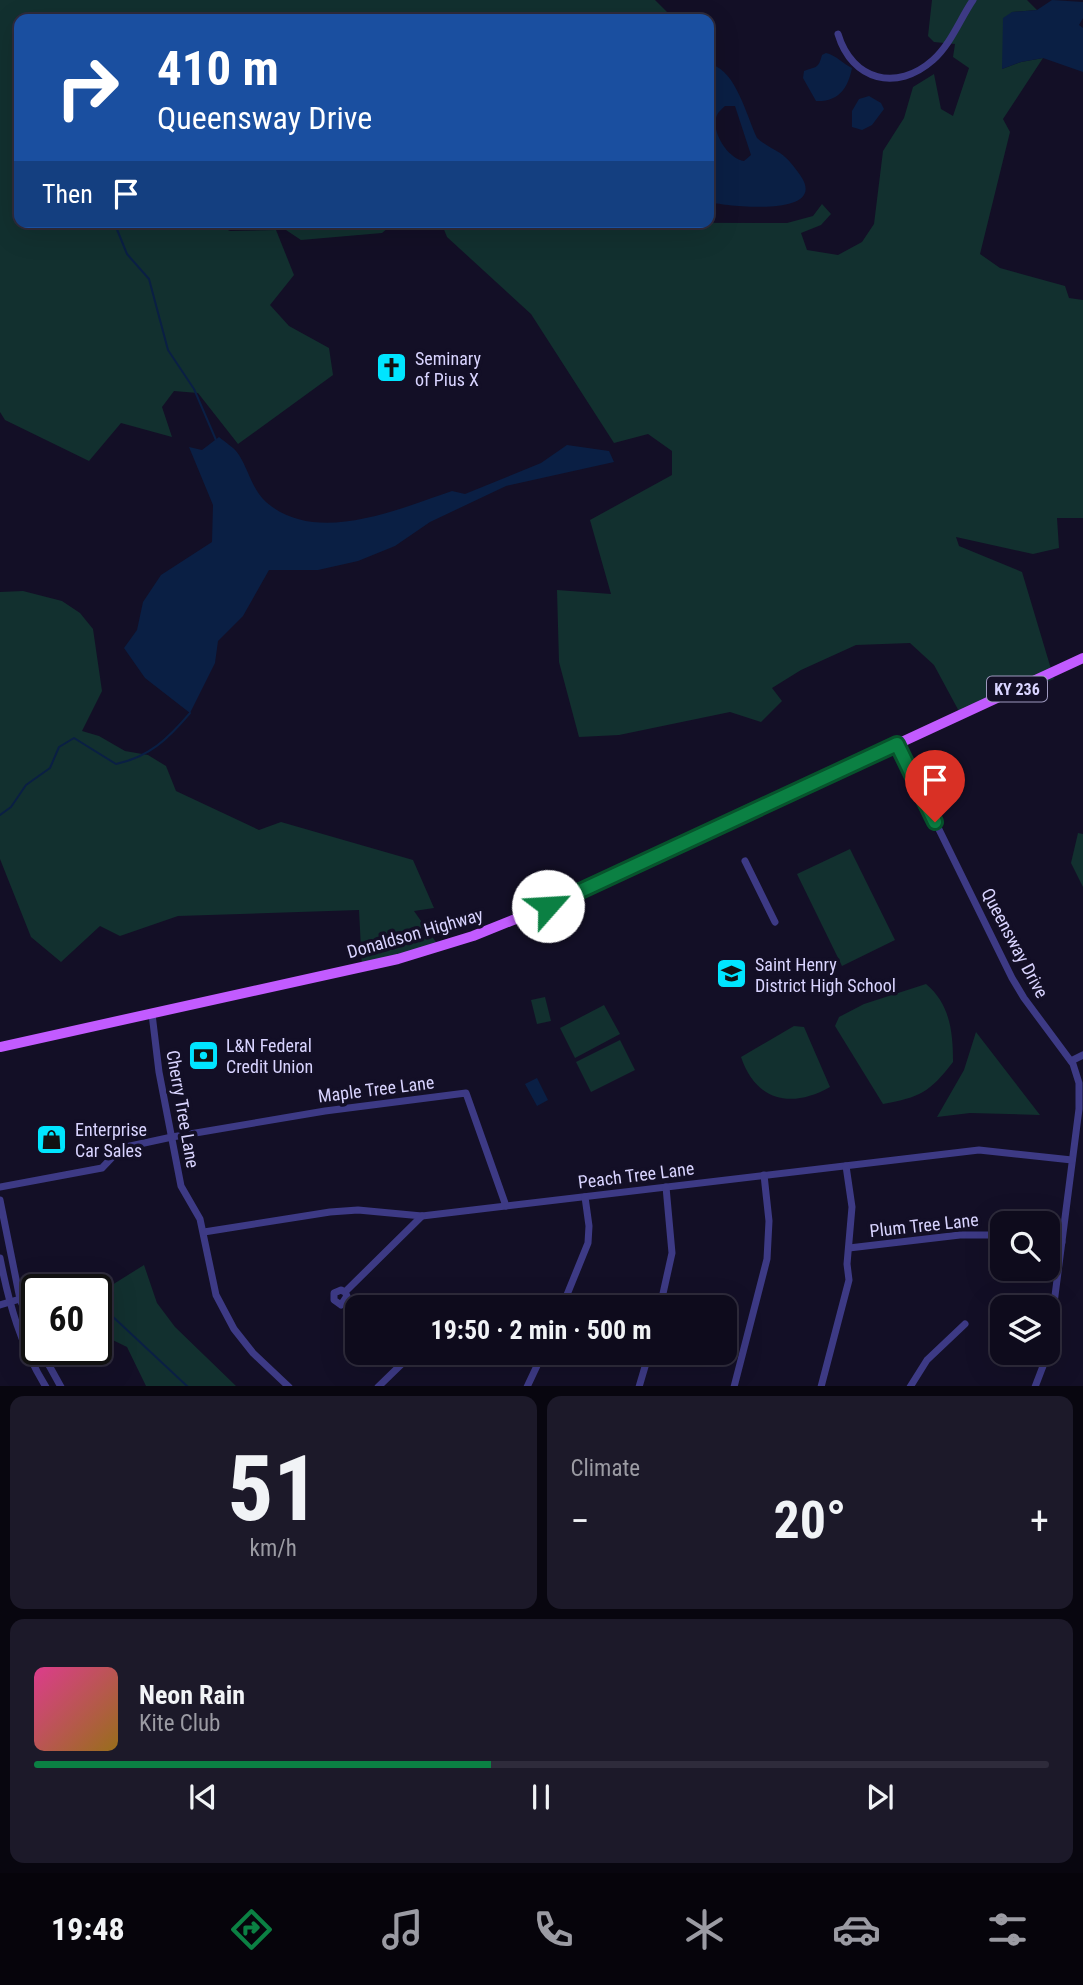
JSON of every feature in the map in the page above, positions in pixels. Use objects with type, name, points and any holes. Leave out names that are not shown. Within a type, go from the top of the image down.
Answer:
[{"type":"main road","name":"Donaldson Highway","points":[[0,1047],[374,965],[473,936],[548,906],[1083,658]]},
{"type":"street","points":[[838,34],[845,52],[870,75],[883,79],[903,77],[934,60],[949,41],[973,0]]},
{"type":"street","name":"Queensway Drive","points":[[897,744],[1012,978],[1071,1061],[1078,1078],[1079,1095],[1055,1295]]},
{"type":"street","points":[[745,861],[775,922]]},
{"type":"street","name":"Cherry Tree Lane","points":[[152,1014],[159,1072],[181,1186],[204,1232],[216,1294],[234,1329],[253,1353],[288,1386]]},
{"type":"street","points":[[1071,1061],[1083,1055]]},
{"type":"street","name":"Maple Tree Lane","points":[[172,1138],[325,1111],[466,1093],[506,1206]]},
{"type":"street","points":[[0,1187],[102,1168],[121,1148],[172,1138]]},
{"type":"street","name":"Peach Tree Lane","points":[[204,1232],[330,1212],[358,1210],[422,1216],[979,1150],[1072,1160]]},
{"type":"street","points":[[821,1386],[847,1292],[852,1207],[846,1166]]},
{"type":"street","points":[[734,1386],[767,1259],[769,1221],[764,1175]]},
{"type":"street","points":[[663,1295],[673,1253],[666,1187]]},
{"type":"street","points":[[567,1295],[588,1243],[589,1226],[585,1197]]},
{"type":"street","points":[[0,1200],[20,1299],[4,1304]]},
{"type":"street","points":[[345,1292],[422,1216]]},
{"type":"street","name":"Plum Tree Lane","points":[[849,1248],[960,1235],[990,1235]]},
{"type":"street","points":[[0,1258],[4,1304],[45,1386]]},
{"type":"street","points":[[911,1386],[927,1360],[965,1324]]},
{"type":"street","points":[[49,1365],[60,1386]]},
{"type":"street","points":[[379,1386],[401,1365]]},
{"type":"street","points":[[527,1386],[537,1365]]},
{"type":"street","points":[[639,1386],[645,1365]]},
{"type":"street","name":"Queensway Drive","points":[[1035,1386],[1043,1365]]},
{"type":"green space","points":[[0,0],[655,0],[669,14],[14,14],[14,228],[276,230],[294,275],[270,305],[289,326],[329,348],[333,375],[238,444],[198,393],[174,391],[162,407],[172,437],[121,423],[89,461],[5,420],[0,412]]},
{"type":"green space","points":[[932,0],[1027,0],[1037,10],[1012,12],[1002,69],[1043,58],[1003,119],[1010,132],[980,254],[1000,268],[1065,286],[1069,298],[1083,300],[1083,518],[1057,518],[1059,548],[1033,554],[956,537],[959,546],[1022,572],[1054,679],[961,715],[934,665],[910,643],[856,645],[801,670],[772,688],[782,701],[761,722],[730,712],[619,735],[579,737],[559,662],[557,590],[611,594],[590,520],[672,475],[672,451],[648,434],[614,443],[531,314],[447,237],[443,228],[714,228],[714,223],[787,223],[813,216],[822,204],[831,214],[821,225],[801,233],[807,250],[838,255],[862,242],[874,224],[883,151],[904,118],[913,87],[934,74],[941,109],[953,116],[969,68],[953,57],[955,44],[934,42],[928,36]]},
{"type":"green space","points":[[388,228],[382,233],[301,240],[286,230]]},
{"type":"green space","points":[[23,591],[62,601],[80,613],[93,629],[102,691],[82,731],[99,736],[125,751],[148,755],[166,766],[176,791],[259,830],[281,822],[413,860],[434,908],[414,911],[438,945],[362,968],[359,910],[178,916],[120,936],[100,926],[61,962],[31,937],[0,859],[0,592]]},
{"type":"green space","points":[[1078,833],[1083,834],[1083,887],[1071,863]]},
{"type":"green space","points":[[850,849],[895,940],[842,966],[797,874]]},
{"type":"green space","points":[[926,984],[945,1010],[952,1040],[953,1062],[937,1081],[923,1092],[883,1104],[835,1026],[839,1017],[864,1004]]},
{"type":"green space","points":[[545,997],[551,1021],[537,1024],[531,1000]]},
{"type":"green space","points":[[604,1005],[620,1034],[575,1058],[560,1028]]},
{"type":"green space","points":[[794,1026],[804,1027],[830,1087],[802,1098],[776,1097],[765,1092],[756,1083],[741,1057]]},
{"type":"green space","points":[[976,1032],[1040,1115],[970,1113],[937,1117],[964,1070]]},
{"type":"green space","points":[[620,1040],[635,1070],[591,1092],[576,1062]]},
{"type":"green space","points":[[144,1265],[157,1303],[175,1327],[236,1386],[146,1386],[127,1347],[112,1340],[112,1285]]},
{"type":"water","points":[[1052,0],[1083,2],[1083,18],[1079,25],[1083,28],[1083,72],[1043,58],[1002,69],[1003,18],[1012,12],[1037,10]]},
{"type":"water","points":[[826,53],[852,68],[848,82],[841,92],[831,99],[816,101],[803,78],[804,71],[816,67]]},
{"type":"water","points":[[714,66],[728,76],[734,85],[757,138],[792,164],[802,178],[806,191],[800,199],[787,204],[733,206],[714,203]],"holes":[[[725,106],[735,106],[751,155],[744,161],[738,159],[727,150],[718,136],[715,121]]]},
{"type":"water","points":[[869,96],[881,103],[884,109],[872,125],[862,130],[852,127],[852,111],[859,99]]},
{"type":"water","points":[[219,437],[237,452],[257,491],[266,502],[286,515],[333,523],[383,514],[452,491],[465,494],[541,463],[567,445],[609,451],[614,462],[506,486],[430,522],[395,546],[358,561],[318,570],[269,570],[243,616],[218,641],[215,663],[190,713],[145,678],[124,648],[137,630],[143,602],[161,575],[212,542],[213,505],[189,447],[202,450]]},
{"type":"water","points":[[537,1078],[548,1100],[537,1106],[525,1084]]},
{"type":"waterway","points":[[116,228],[127,254],[149,279],[168,350],[194,389],[216,440]]},
{"type":"waterway","points":[[0,815],[11,807],[26,785],[50,768],[59,747],[74,738],[116,764],[138,757],[157,746],[190,713]]},
{"type":"waterway","points":[[112,1316],[187,1386]]},
{"type":"place","name":"Seminary of Pius X","points":[[392,368]]},
{"type":"place","name":"Saint Henry District High School","points":[[732,974]]},
{"type":"place","name":"L&N Federal Credit Union","points":[[203,1055]]},
{"type":"place","name":"Enterprise Car Sales","points":[[52,1139]]},
{"type":"route","points":[[548,906],[897,744],[935,822]]}]
